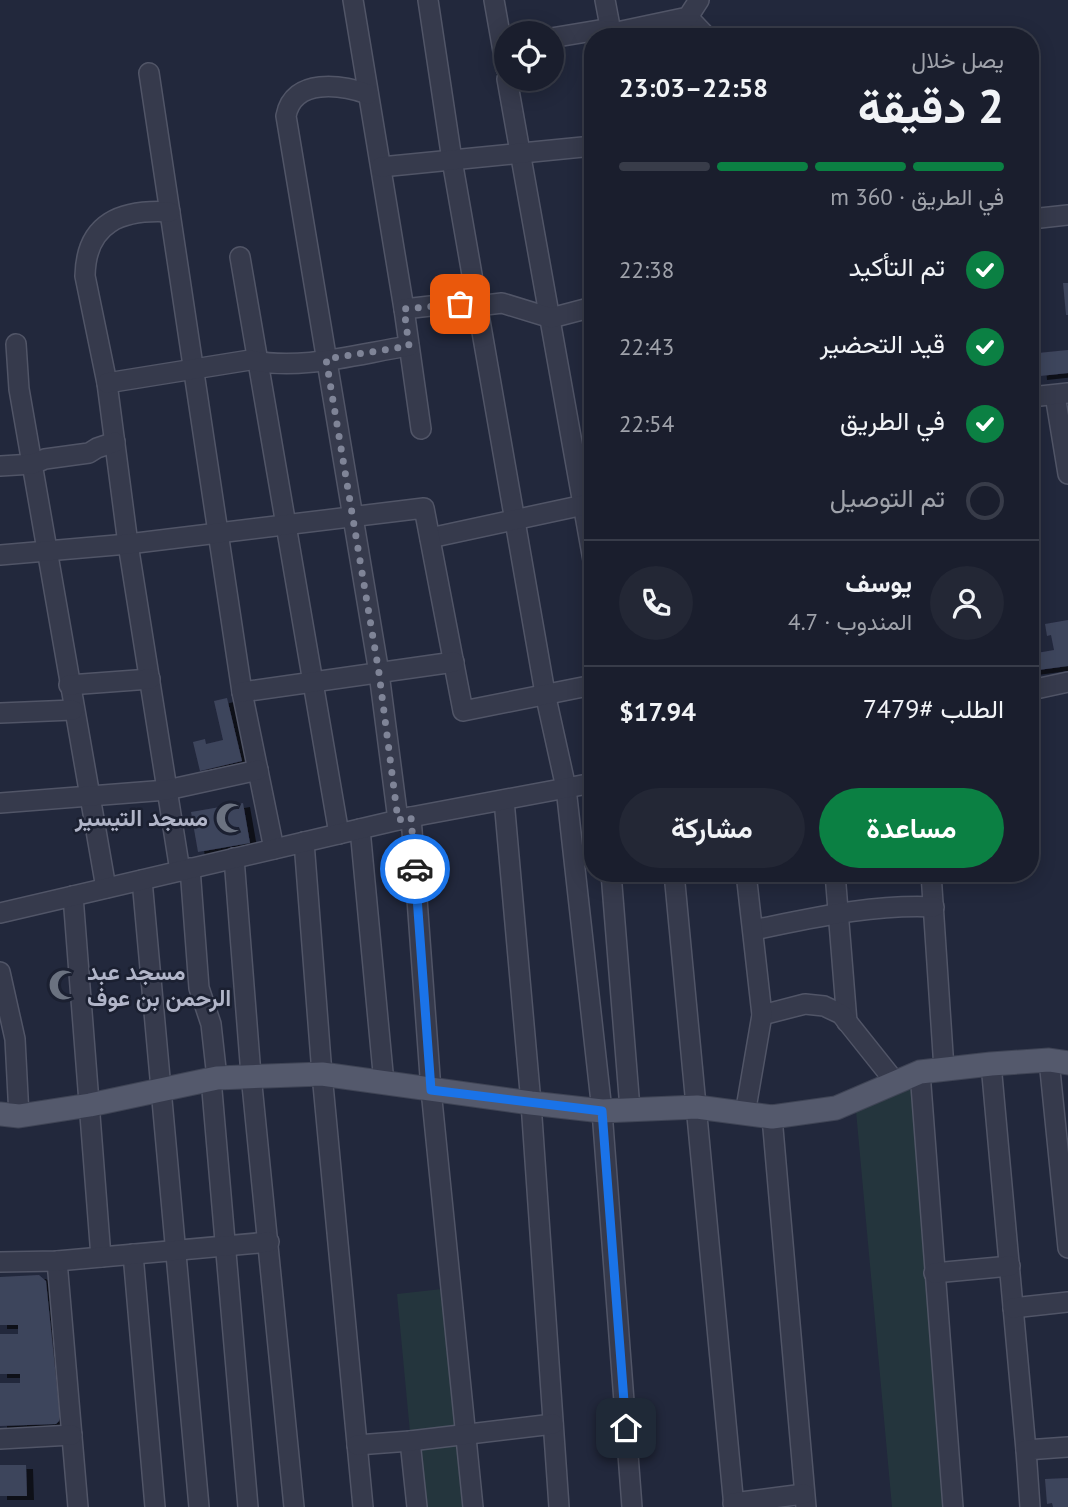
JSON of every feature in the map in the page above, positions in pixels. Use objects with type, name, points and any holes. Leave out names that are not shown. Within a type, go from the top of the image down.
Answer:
[{"type":"main road","points":[[9,1115],[90,1105],[214,1078],[322,1074],[602,1111],[697,1107],[772,1118],[835,1108],[920,1073],[991,1064],[1058,1062]]},
{"type":"street","points":[[353,0],[421,429]]},
{"type":"street","points":[[428,0],[477,306],[545,693],[566,788],[602,1111],[632,1507]]},
{"type":"street","points":[[494,0],[499,21]]},
{"type":"street","points":[[605,0],[610,28]]},
{"type":"street","points":[[636,28],[688,17],[699,0]]},
{"type":"street","points":[[688,17],[698,28]]},
{"type":"street","points":[[564,36],[584,32]]},
{"type":"street","points":[[149,73],[242,692],[274,849]]},
{"type":"street","points":[[369,94],[331,85],[313,88],[296,97],[288,106],[286,116],[404,818],[473,1507]]},
{"type":"street","points":[[509,91],[584,484]]},
{"type":"street","points":[[381,167],[584,147]]},
{"type":"street","points":[[170,212],[146,211],[124,215],[107,224],[93,240],[86,261],[85,276],[107,383],[128,544],[167,790],[185,870],[199,988],[211,1024],[225,1246],[248,1507]]},
{"type":"street","points":[[1039,218],[1068,215]]},
{"type":"street","points":[[240,257],[340,834]]},
{"type":"street","points":[[404,309],[448,304],[477,306],[502,303],[551,317],[584,309]]},
{"type":"street","points":[[16,344],[19,389],[106,888]]},
{"type":"street","points":[[107,383],[250,360],[268,364],[302,363],[409,346]]},
{"type":"street","points":[[1039,396],[1061,394],[1067,462]]},
{"type":"street","points":[[0,466],[33,464],[45,459],[89,453],[115,442]]},
{"type":"street","points":[[430,538],[584,505]]},
{"type":"street","points":[[0,555],[219,534],[424,508],[463,711],[584,686]]},
{"type":"street","points":[[242,692],[454,662]]},
{"type":"street","points":[[69,685],[150,679]]},
{"type":"street","points":[[1039,689],[1068,686]]},
{"type":"street","points":[[0,713],[73,709]]},
{"type":"street","points":[[0,803],[167,790],[258,770]]},
{"type":"street","points":[[0,913],[404,818],[584,785]]},
{"type":"street","points":[[504,800],[531,1103],[559,1507]]},
{"type":"street","points":[[360,829],[384,1083]]},
{"type":"street","points":[[304,842],[322,1074],[363,1507]]},
{"type":"street","points":[[234,858],[251,1075],[294,1507]]},
{"type":"street","points":[[142,880],[199,1507]]},
{"type":"street","points":[[612,882],[630,1109]]},
{"type":"street","points":[[675,882],[734,1505],[805,1501],[772,1118]]},
{"type":"street","points":[[745,1114],[762,1016],[747,882]]},
{"type":"street","points":[[836,882],[847,1022]]},
{"type":"street","points":[[932,882],[944,1069]]},
{"type":"street","points":[[73,896],[101,1257]]},
{"type":"street","points":[[753,930],[884,908],[934,907]]},
{"type":"street","points":[[0,972],[15,1039],[9,1115]]},
{"type":"street","points":[[762,1016],[805,1004],[824,1006],[841,1014],[896,1083]]},
{"type":"street","points":[[1058,1062],[1068,1248]]},
{"type":"street","points":[[991,1064],[1030,1507]]},
{"type":"street","points":[[920,1073],[953,1507]]},
{"type":"street","points":[[0,1262],[57,1261],[269,1242]]},
{"type":"street","points":[[132,1254],[155,1507]]},
{"type":"street","points":[[57,1261],[78,1507]]},
{"type":"street","points":[[934,1273],[1010,1266]]},
{"type":"street","points":[[1013,1308],[1068,1302]]},
{"type":"street","points":[[357,1445],[553,1424]]},
{"type":"street","points":[[0,1439],[72,1436]]},
{"type":"street","points":[[410,1441],[416,1507]]},
{"type":"street","points":[[1026,1450],[1068,1447]]},
{"type":"shaded area","points":[[920,1072],[953,1507],[892,1507],[855,1100]]},
{"type":"shaded area","points":[[451,1288],[473,1507],[417,1507],[397,1294]]},
{"type":"building","points":[[1063,283],[1068,283],[1068,315],[1066,315]]},
{"type":"building","points":[[1068,350],[1068,373],[1040,376],[1039,353]]},
{"type":"building","points":[[1068,620],[1068,666],[1039,670],[1039,653],[1054,650],[1045,624]]},
{"type":"building","points":[[227,698],[242,761],[200,771],[193,742],[205,739],[206,744],[223,740],[214,701]]},
{"type":"building","points":[[243,803],[250,843],[198,852],[191,812]]},
{"type":"building","points":[[39,1275],[46,1281],[59,1421],[56,1424],[0,1426],[0,1383],[20,1383],[20,1374],[0,1374],[0,1334],[18,1334],[18,1325],[0,1325],[0,1277]]},
{"type":"building","points":[[0,1465],[26,1465],[27,1496],[0,1496]]},
{"type":"building","points":[[1068,1478],[1068,1507],[1053,1507],[1052,1503],[1047,1504],[1045,1479]]},
{"type":"way so far","points":[[415,869],[411,817],[398,820],[379,673],[326,359],[409,346],[404,309],[460,304]]},
{"type":"place","name":"مسجد التيسير","points":[[231,818]]},
{"type":"place","name":"مسجد عبد الرحمن بن عوف","points":[[64,985]]},
{"type":"route","points":[[415,869],[431,1090],[602,1111],[626,1428]]}]
